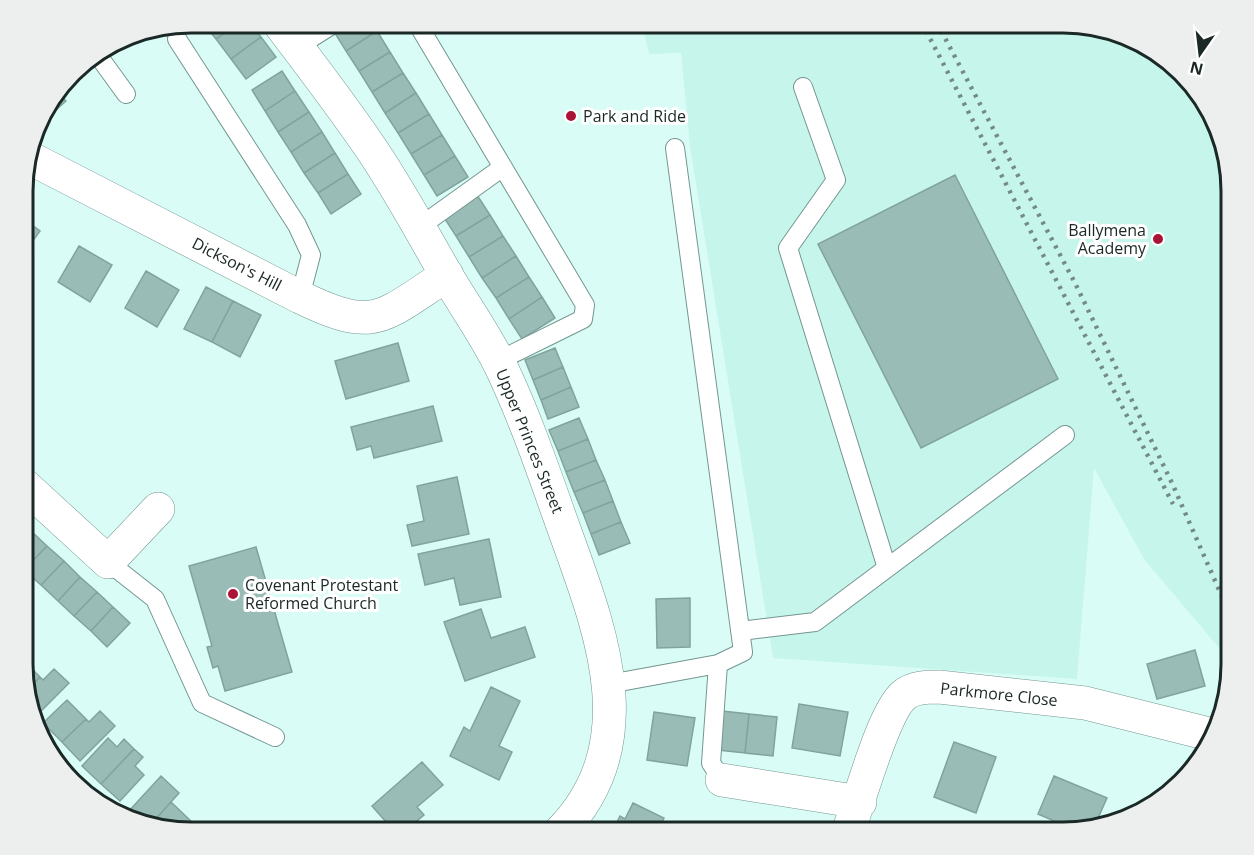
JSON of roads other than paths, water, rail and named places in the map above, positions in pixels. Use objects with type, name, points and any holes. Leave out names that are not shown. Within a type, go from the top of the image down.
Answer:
[{"type":"street","name":"Upper Princes Street","points":[[288,35],[369,145],[498,361],[532,440],[586,591],[603,645],[609,684],[610,711],[600,766],[583,805],[569,822]]},
{"type":"street","name":"Dickson's Hill","points":[[36,161],[300,297],[342,316],[374,318],[386,314],[447,275]]},
{"type":"street","points":[[33,493],[108,562],[158,509]]},
{"type":"street","name":"Parkmore Close","points":[[722,780],[854,817],[894,708],[903,696],[924,687],[1037,696],[1085,703],[1205,734]]},
{"type":"lane","points":[[423,33],[585,305],[583,319],[498,361]]},
{"type":"lane","points":[[177,39],[297,225],[311,255],[300,297]]},
{"type":"lane","points":[[102,61],[126,94]]},
{"type":"lane","points":[[802,87],[836,180],[788,248],[887,568]]},
{"type":"lane","points":[[609,684],[718,664],[743,652],[675,148]]},
{"type":"lane","points":[[418,228],[503,167]]},
{"type":"lane","points":[[740,631],[815,622],[1065,435]]},
{"type":"lane","points":[[108,562],[155,599],[202,703],[275,737]]},
{"type":"lane","points":[[718,664],[711,763],[722,780]]},
{"type":"railway","points":[[927,33],[1173,504]]},
{"type":"railway","points":[[942,33],[1075,283],[1172,483],[1221,594]]},
{"type":"place","name":"Park and Ride","points":[[571,116]]},
{"type":"place","name":"Ballymena Academy","points":[[1158,239]]},
{"type":"place","name":"Covenant Protestant Reformed Church","points":[[233,594]]}]
